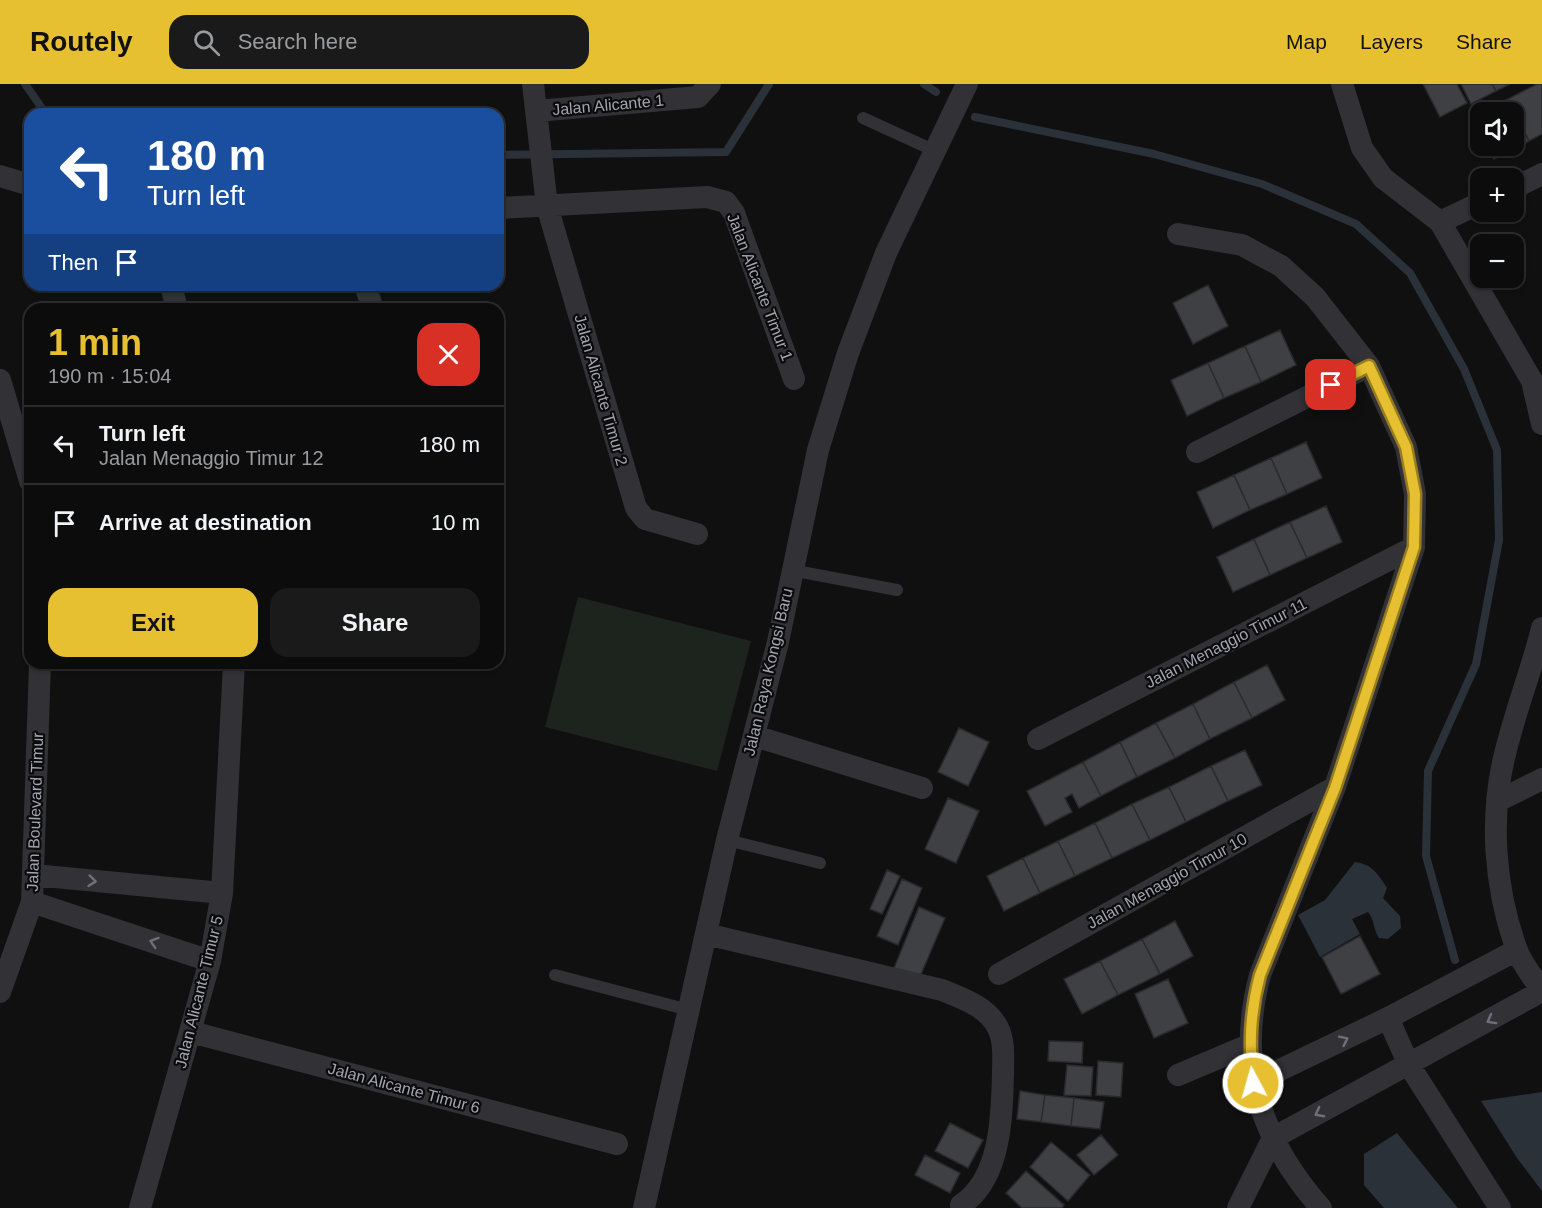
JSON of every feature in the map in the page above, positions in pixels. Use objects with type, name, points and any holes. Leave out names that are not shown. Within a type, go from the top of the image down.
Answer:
[{"type":"street","name":"Jalan Alicante Timur 2","points":[[533,84],[546,198],[636,508],[645,519],[697,534]]},
{"type":"street","name":"Jalan Alicante 1","points":[[537,117],[698,97],[710,84]]},
{"type":"street","name":"Jalan Raya Kongsi Baru","points":[[644,1208],[727,840],[778,642],[791,570],[818,450],[848,353],[886,253],[933,150],[967,84]]},
{"type":"street","points":[[1342,84],[1362,148],[1383,178],[1440,222],[1537,378],[1542,424]]},
{"type":"street","points":[[1524,183],[1542,174]]},
{"type":"street","points":[[0,176],[24,183]]},
{"type":"street","name":"Jalan Alicante Timur 1","points":[[546,198],[707,197],[726,202],[734,213],[793,376]]},
{"type":"street","points":[[504,207],[546,198]]},
{"type":"street","points":[[1440,222],[1470,208]]},
{"type":"street","points":[[1178,234],[1242,245],[1281,266],[1315,297],[1369,366],[1406,447],[1415,494],[1414,547],[1335,788],[1260,975],[1252,1005],[1249,1045],[1253,1083],[1273,1138],[1304,1189],[1321,1208]]},
{"type":"street","points":[[1197,452],[1369,366]]},
{"type":"street","points":[[0,380],[24,461]]},
{"type":"street","name":"Jalan Menaggio Timur 11","points":[[1038,739],[1414,547]]},
{"type":"street","points":[[1238,1208],[1273,1138],[1542,991],[1517,950],[1497,874],[1498,801],[1506,751],[1542,628]]},
{"type":"street","name":"Jalan Boulevard Timur","points":[[0,992],[32,902],[40,669]]},
{"type":"street","name":"Jalan Alicante Timur 5","points":[[141,1208],[210,961],[222,893],[234,669]]},
{"type":"street","points":[[754,736],[922,788]]},
{"type":"street","points":[[1498,801],[1542,779]]},
{"type":"street","name":"Jalan Menaggio Timur 10","points":[[999,974],[1335,788]]},
{"type":"street","points":[[34,875],[222,893]]},
{"type":"street","points":[[32,902],[210,961]]},
{"type":"street","points":[[706,934],[942,990],[976,1006],[992,1019],[998,1028],[1003,1049],[1002,1104],[995,1151],[975,1194],[961,1205]]},
{"type":"street","points":[[1253,1083],[1388,1018],[1517,950]]},
{"type":"street","points":[[1388,1018],[1409,1065],[1500,1208]]},
{"type":"street","name":"Jalan Alicante Timur 6","points":[[191,1032],[617,1144]]},
{"type":"street","points":[[1178,1075],[1249,1045]]},
{"type":"lane","points":[[863,118],[933,150]]},
{"type":"lane","points":[[791,570],[897,590]]},
{"type":"lane","points":[[727,840],[820,863]]},
{"type":"lane","points":[[555,975],[689,1010]]},
{"type":"shaded area","points":[[578,597],[751,641],[717,771],[545,727]]},
{"type":"shaded area","points":[[1355,862],[1370,867],[1381,878],[1387,888],[1383,898],[1400,916],[1401,928],[1388,939],[1379,938],[1368,912],[1352,919],[1360,934],[1320,957],[1298,915],[1325,900]]},
{"type":"shaded area","points":[[1542,1092],[1542,1191],[1517,1158],[1481,1101]]},
{"type":"shaded area","points":[[1397,1133],[1458,1208],[1384,1208],[1364,1185],[1364,1154]]},
{"type":"building","points":[[1423,84],[1457,84],[1467,103],[1440,117]]},
{"type":"building","points":[[1461,84],[1492,84],[1496,91],[1475,102],[1470,102]]},
{"type":"building","points":[[1492,84],[1510,84],[1496,91]]},
{"type":"building","points":[[1537,84],[1542,84],[1542,134],[1529,141],[1524,131],[1524,102],[1510,102],[1508,99]]},
{"type":"building","points":[[1524,131],[1529,141],[1524,144]]},
{"type":"building","points":[[1208,285],[1228,326],[1193,344],[1173,303]]},
{"type":"building","points":[[1280,330],[1296,365],[1261,382],[1245,346]]},
{"type":"building","points":[[1245,346],[1261,382],[1224,398],[1208,363]]},
{"type":"building","points":[[1208,363],[1224,398],[1187,416],[1171,380]]},
{"type":"building","points":[[1306,442],[1322,478],[1287,494],[1271,458]]},
{"type":"building","points":[[1271,458],[1287,494],[1250,510],[1234,475]]},
{"type":"building","points":[[1234,475],[1250,510],[1213,528],[1197,492]]},
{"type":"building","points":[[1326,506],[1342,542],[1307,558],[1290,522]]},
{"type":"building","points":[[1290,522],[1307,558],[1270,575],[1254,539]]},
{"type":"building","points":[[1254,539],[1270,575],[1233,592],[1217,557]]},
{"type":"building","points":[[1267,665],[1285,700],[1252,718],[1234,682]]},
{"type":"building","points":[[1234,682],[1252,718],[1210,739],[1193,704]]},
{"type":"building","points":[[1193,704],[1210,739],[1175,758],[1156,723]]},
{"type":"building","points":[[1156,723],[1175,758],[1137,777],[1120,742]]},
{"type":"building","points":[[959,728],[989,742],[968,786],[938,772]]},
{"type":"building","points":[[1120,742],[1137,777],[1101,796],[1083,762]]},
{"type":"building","points":[[1245,750],[1262,785],[1228,801],[1211,766]]},
{"type":"building","points":[[1083,762],[1101,796],[1079,808],[1072,794],[1065,798],[1072,812],[1045,826],[1027,791]]},
{"type":"building","points":[[1211,766],[1228,801],[1186,822],[1169,787]]},
{"type":"building","points":[[1169,787],[1186,822],[1150,840],[1132,804]]},
{"type":"building","points":[[948,798],[979,811],[956,863],[925,849]]},
{"type":"building","points":[[1132,804],[1150,840],[1112,858],[1095,823]]},
{"type":"building","points":[[1095,823],[1112,858],[1075,876],[1058,841]]},
{"type":"building","points":[[1058,841],[1075,876],[1040,893],[1023,858]]},
{"type":"building","points":[[1023,858],[1040,893],[1004,911],[987,876]]},
{"type":"building","points":[[887,870],[900,876],[882,914],[870,909]]},
{"type":"building","points":[[902,879],[922,888],[898,945],[877,936]]},
{"type":"building","points":[[919,907],[945,918],[919,979],[894,968]]},
{"type":"building","points":[[1175,921],[1193,956],[1160,974],[1142,939]]},
{"type":"building","points":[[1360,936],[1380,974],[1341,994],[1322,957]]},
{"type":"building","points":[[1142,939],[1160,974],[1118,995],[1100,961]]},
{"type":"building","points":[[1100,961],[1118,995],[1082,1014],[1064,979]]},
{"type":"building","points":[[1168,979],[1188,1023],[1154,1038],[1135,994]]},
{"type":"building","points":[[1049,1041],[1083,1042],[1082,1063],[1048,1061]]},
{"type":"building","points":[[1098,1061],[1123,1063],[1121,1097],[1096,1095]]},
{"type":"building","points":[[1067,1065],[1093,1067],[1091,1096],[1064,1095]]},
{"type":"building","points":[[1020,1091],[1045,1095],[1041,1122],[1017,1119]]},
{"type":"building","points":[[1045,1095],[1074,1098],[1071,1126],[1041,1122]]},
{"type":"building","points":[[1074,1098],[1104,1102],[1100,1129],[1071,1126]]},
{"type":"building","points":[[950,1123],[983,1140],[968,1168],[935,1151]]},
{"type":"building","points":[[1101,1135],[1118,1155],[1094,1175],[1077,1155]]},
{"type":"building","points":[[1051,1142],[1090,1175],[1068,1201],[1030,1167]]},
{"type":"building","points":[[925,1155],[960,1173],[950,1193],[915,1175]]},
{"type":"building","points":[[1026,1171],[1064,1205],[1062,1208],[1022,1208],[1006,1193]]},
{"type":"waterway","points":[[25,84],[42,108]]},
{"type":"waterway","points":[[504,155],[726,152],[769,84]]},
{"type":"waterway","points":[[924,84],[936,92]]},
{"type":"waterway","points":[[975,117],[1154,154],[1262,184],[1356,224],[1410,273],[1464,369],[1497,450],[1499,540],[1476,664],[1428,771],[1426,856],[1455,960]]},
{"type":"route","points":[[1253,1083],[1249,1045],[1252,1005],[1260,975],[1335,788],[1414,547],[1415,494],[1406,447],[1369,366],[1331,385]]}]
